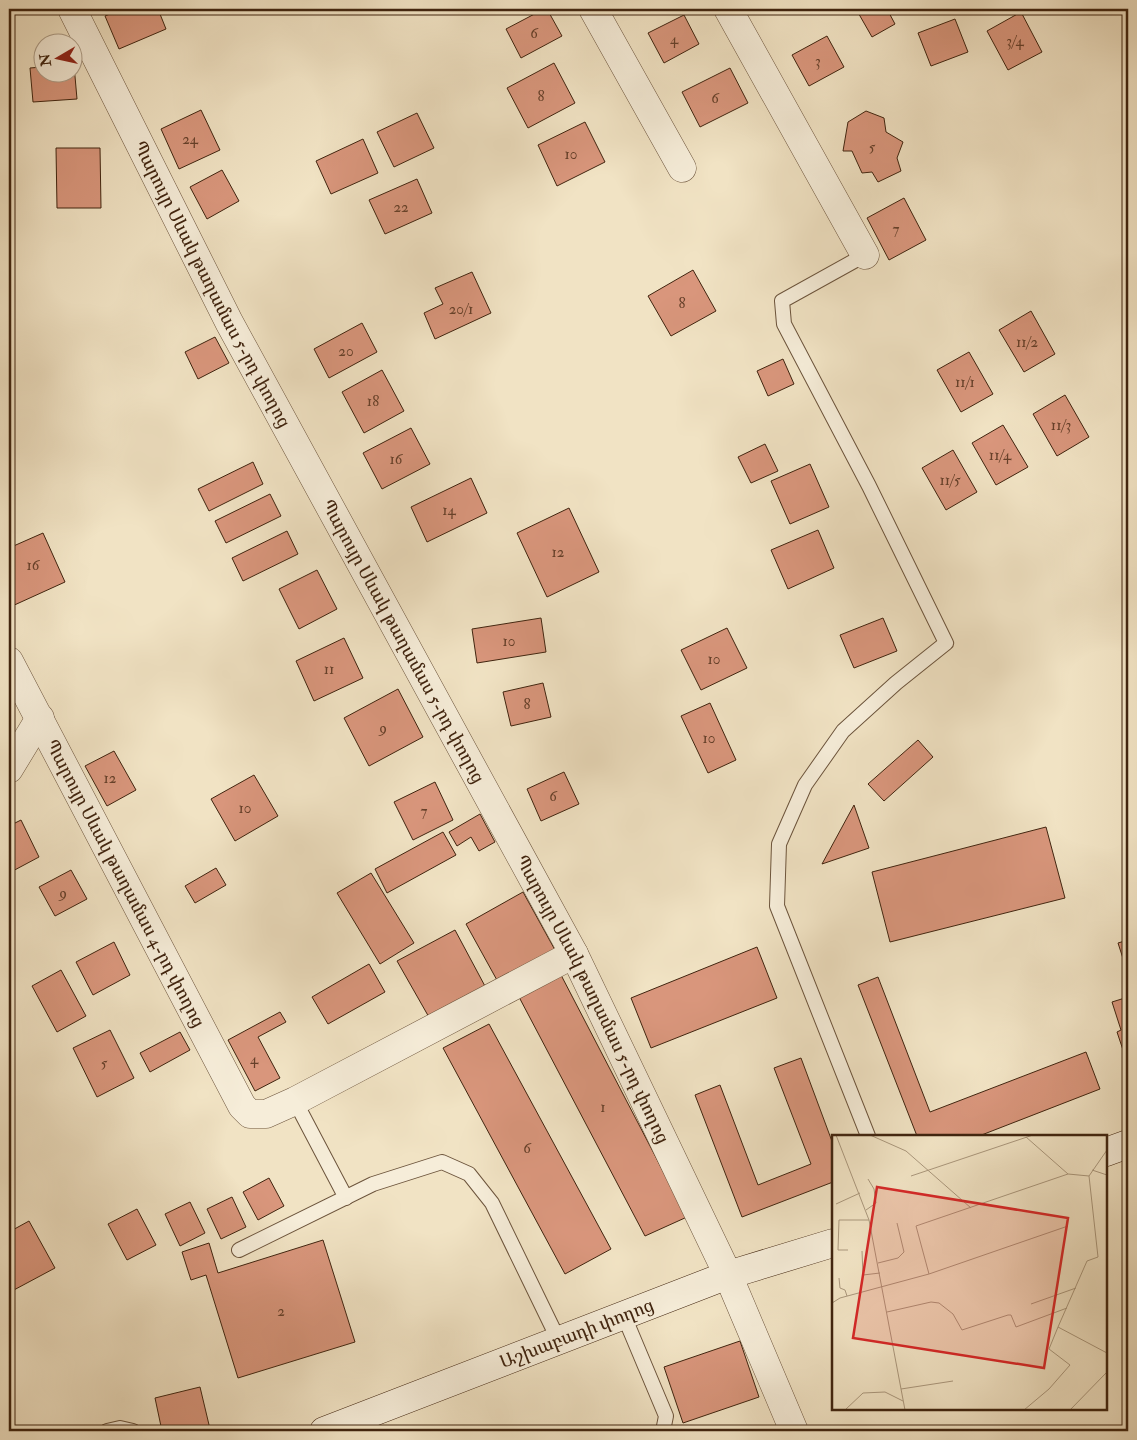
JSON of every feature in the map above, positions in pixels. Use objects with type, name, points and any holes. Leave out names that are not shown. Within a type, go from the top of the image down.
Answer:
[{"type":"street","name":"Պարույր Սևակ թաղամաս 5-րդ փողոց","points":[[72,9],[229,322],[574,954],[728,1275],[794,1431]]},
{"type":"street","points":[[593,9],[682,168]]},
{"type":"street","points":[[728,9],[865,255]]},
{"type":"street","name":"Պարույր Սևակ թաղամաս 4-րդ փողոց","points":[[9,660],[242,1106],[250,1114],[266,1114],[295,1101]]},
{"type":"street","points":[[9,768],[40,718]]},
{"type":"street","points":[[295,1101],[574,954]]},
{"type":"street","points":[[1107,1152],[1128,1144]]},
{"type":"street","name":"Աշխաբադի փողոց","points":[[324,1431],[728,1275],[832,1243]]},
{"type":"lane","points":[[865,255],[782,301],[784,324],[869,486],[946,642],[896,683],[844,732],[806,785],[778,844],[777,906],[868,1135]]},
{"type":"lane","points":[[295,1101],[346,1198]]},
{"type":"lane","points":[[239,1250],[373,1184],[442,1162],[469,1174],[492,1204],[558,1342]]},
{"type":"lane","points":[[624,1316],[666,1416],[663,1431]]},
{"type":"lane","points":[[107,1431],[120,1428],[133,1431]]},
{"type":"building","points":[[122,9],[158,9],[166,29],[119,49],[105,16]]},
{"type":"building","points":[[547,9],[562,36],[521,58],[506,29]]},
{"type":"building","points":[[856,9],[887,9],[895,24],[872,37]]},
{"type":"building","points":[[1021,12],[1042,52],[1008,70],[987,31]]},
{"type":"building","points":[[684,15],[699,44],[664,63],[648,33]]},
{"type":"building","points":[[955,19],[968,52],[931,66],[918,33]]},
{"type":"building","points":[[827,36],[844,67],[809,86],[792,55]]},
{"type":"building","points":[[554,63],[575,103],[528,128],[507,88]]},
{"type":"building","points":[[30,68],[32,68],[32,82],[76,82],[77,99],[33,102]]},
{"type":"building","points":[[730,68],[748,103],[700,127],[682,92]]},
{"type":"building","points":[[201,110],[220,150],[179,169],[161,129]]},
{"type":"building","points":[[866,111],[884,118],[886,132],[903,142],[897,158],[901,171],[878,182],[872,172],[862,173],[852,151],[843,151],[848,122]]},
{"type":"building","points":[[417,113],[434,148],[394,167],[377,132]]},
{"type":"building","points":[[585,122],[605,162],[557,186],[538,145]]},
{"type":"building","points":[[363,139],[378,173],[331,194],[316,161]]},
{"type":"building","points":[[56,148],[100,148],[101,208],[57,208]]},
{"type":"building","points":[[222,170],[239,201],[207,219],[190,187]]},
{"type":"building","points":[[417,179],[432,213],[385,234],[369,200]]},
{"type":"building","points":[[904,198],[926,240],[889,260],[867,218]]},
{"type":"building","points":[[693,270],[716,311],[671,336],[648,296]]},
{"type":"building","points":[[472,272],[491,313],[435,339],[424,313],[443,304],[435,288]]},
{"type":"building","points":[[1031,311],[1055,354],[1024,372],[999,330]]},
{"type":"building","points":[[362,323],[377,352],[329,378],[314,349]]},
{"type":"building","points":[[215,337],[229,363],[198,379],[185,352]]},
{"type":"building","points":[[969,352],[993,394],[961,412],[937,370]]},
{"type":"building","points":[[783,359],[794,384],[768,396],[757,371]]},
{"type":"building","points":[[382,370],[404,411],[364,433],[342,392]]},
{"type":"building","points":[[1065,395],[1089,437],[1057,456],[1033,414]]},
{"type":"building","points":[[1003,425],[1028,467],[996,485],[972,443]]},
{"type":"building","points":[[411,428],[430,464],[382,489],[363,453]]},
{"type":"building","points":[[765,444],[778,471],[751,483],[738,457]]},
{"type":"building","points":[[953,450],[977,492],[946,510],[922,468]]},
{"type":"building","points":[[253,462],[263,484],[209,511],[198,489]]},
{"type":"building","points":[[810,464],[829,507],[790,524],[771,481]]},
{"type":"building","points":[[471,478],[487,513],[427,542],[411,507]]},
{"type":"building","points":[[270,494],[281,516],[226,543],[215,521]]},
{"type":"building","points":[[569,508],[599,572],[547,597],[517,533]]},
{"type":"building","points":[[818,530],[834,568],[788,589],[771,550]]},
{"type":"building","points":[[287,531],[298,554],[243,581],[232,558]]},
{"type":"building","points":[[43,533],[65,582],[10,607],[9,548]]},
{"type":"building","points":[[317,570],[337,609],[299,629],[279,589]]},
{"type":"building","points":[[541,618],[546,652],[477,663],[472,629]]},
{"type":"building","points":[[883,618],[897,651],[854,668],[840,635]]},
{"type":"building","points":[[727,628],[747,668],[701,690],[681,650]]},
{"type":"building","points":[[344,638],[363,678],[314,701],[296,661]]},
{"type":"building","points":[[543,683],[551,717],[511,726],[503,692]]},
{"type":"building","points":[[398,689],[423,737],[369,766],[344,718]]},
{"type":"building","points":[[710,703],[736,760],[708,773],[681,716]]},
{"type":"building","points":[[918,740],[933,757],[884,801],[868,784]]},
{"type":"building","points":[[114,751],[136,790],[107,806],[85,766]]},
{"type":"building","points":[[564,772],[579,804],[541,821],[527,789]]},
{"type":"building","points":[[254,775],[278,816],[235,841],[211,799]]},
{"type":"building","points":[[435,782],[453,820],[413,840],[394,802]]},
{"type":"building","points":[[854,805],[869,848],[822,864]]},
{"type":"building","points":[[480,814],[495,842],[479,851],[471,837],[457,846],[449,832]]},
{"type":"building","points":[[21,820],[39,857],[9,873],[9,826]]},
{"type":"building","points":[[1046,827],[1065,898],[890,942],[872,872]]},
{"type":"building","points":[[443,832],[456,855],[387,893],[375,869]]},
{"type":"building","points":[[216,868],[226,885],[195,903],[185,886]]},
{"type":"building","points":[[71,870],[87,899],[55,916],[39,887]]},
{"type":"building","points":[[371,873],[414,943],[380,964],[337,893]]},
{"type":"building","points":[[523,892],[555,950],[498,982],[466,924]]},
{"type":"building","points":[[455,930],[486,988],[430,1019],[397,961]]},
{"type":"building","points":[[1128,940],[1128,974],[1118,943]]},
{"type":"building","points":[[114,942],[130,975],[93,995],[76,962]]},
{"type":"building","points":[[757,947],[777,998],[651,1048],[631,998]]},
{"type":"building","points":[[369,964],[385,992],[328,1024],[312,997]]},
{"type":"building","points":[[61,970],[86,1016],[57,1032],[32,986]]},
{"type":"building","points":[[561,975],[687,1217],[645,1236],[519,997]]},
{"type":"building","points":[[878,977],[930,1112],[1086,1052],[1100,1089],[982,1135],[917,1135],[858,985]]},
{"type":"building","points":[[1128,997],[1128,1065],[1117,1032],[1121,1030],[1112,1002]]},
{"type":"building","points":[[280,1012],[286,1022],[258,1037],[280,1078],[255,1091],[228,1040]]},
{"type":"building","points":[[489,1024],[611,1249],[565,1274],[443,1048]]},
{"type":"building","points":[[110,1030],[134,1078],[97,1097],[73,1048]]},
{"type":"building","points":[[180,1032],[190,1050],[150,1072],[140,1053]]},
{"type":"building","points":[[801,1058],[832,1141],[832,1182],[742,1217],[695,1095],[720,1085],[758,1185],[811,1164],[774,1068]]},
{"type":"building","points":[[269,1178],[284,1206],[258,1220],[243,1192]]},
{"type":"building","points":[[232,1197],[246,1227],[221,1239],[207,1209]]},
{"type":"building","points":[[190,1202],[205,1233],[180,1246],[165,1214]]},
{"type":"building","points":[[137,1209],[156,1245],[127,1260],[108,1224]]},
{"type":"building","points":[[29,1221],[55,1268],[12,1291],[9,1286],[9,1232]]},
{"type":"building","points":[[323,1240],[355,1342],[238,1378],[206,1275],[191,1280],[182,1252],[209,1243],[218,1273]]},
{"type":"building","points":[[740,1341],[759,1397],[683,1423],[664,1367]]},
{"type":"building","points":[[200,1387],[210,1429],[201,1431],[162,1431],[155,1398]]}]
